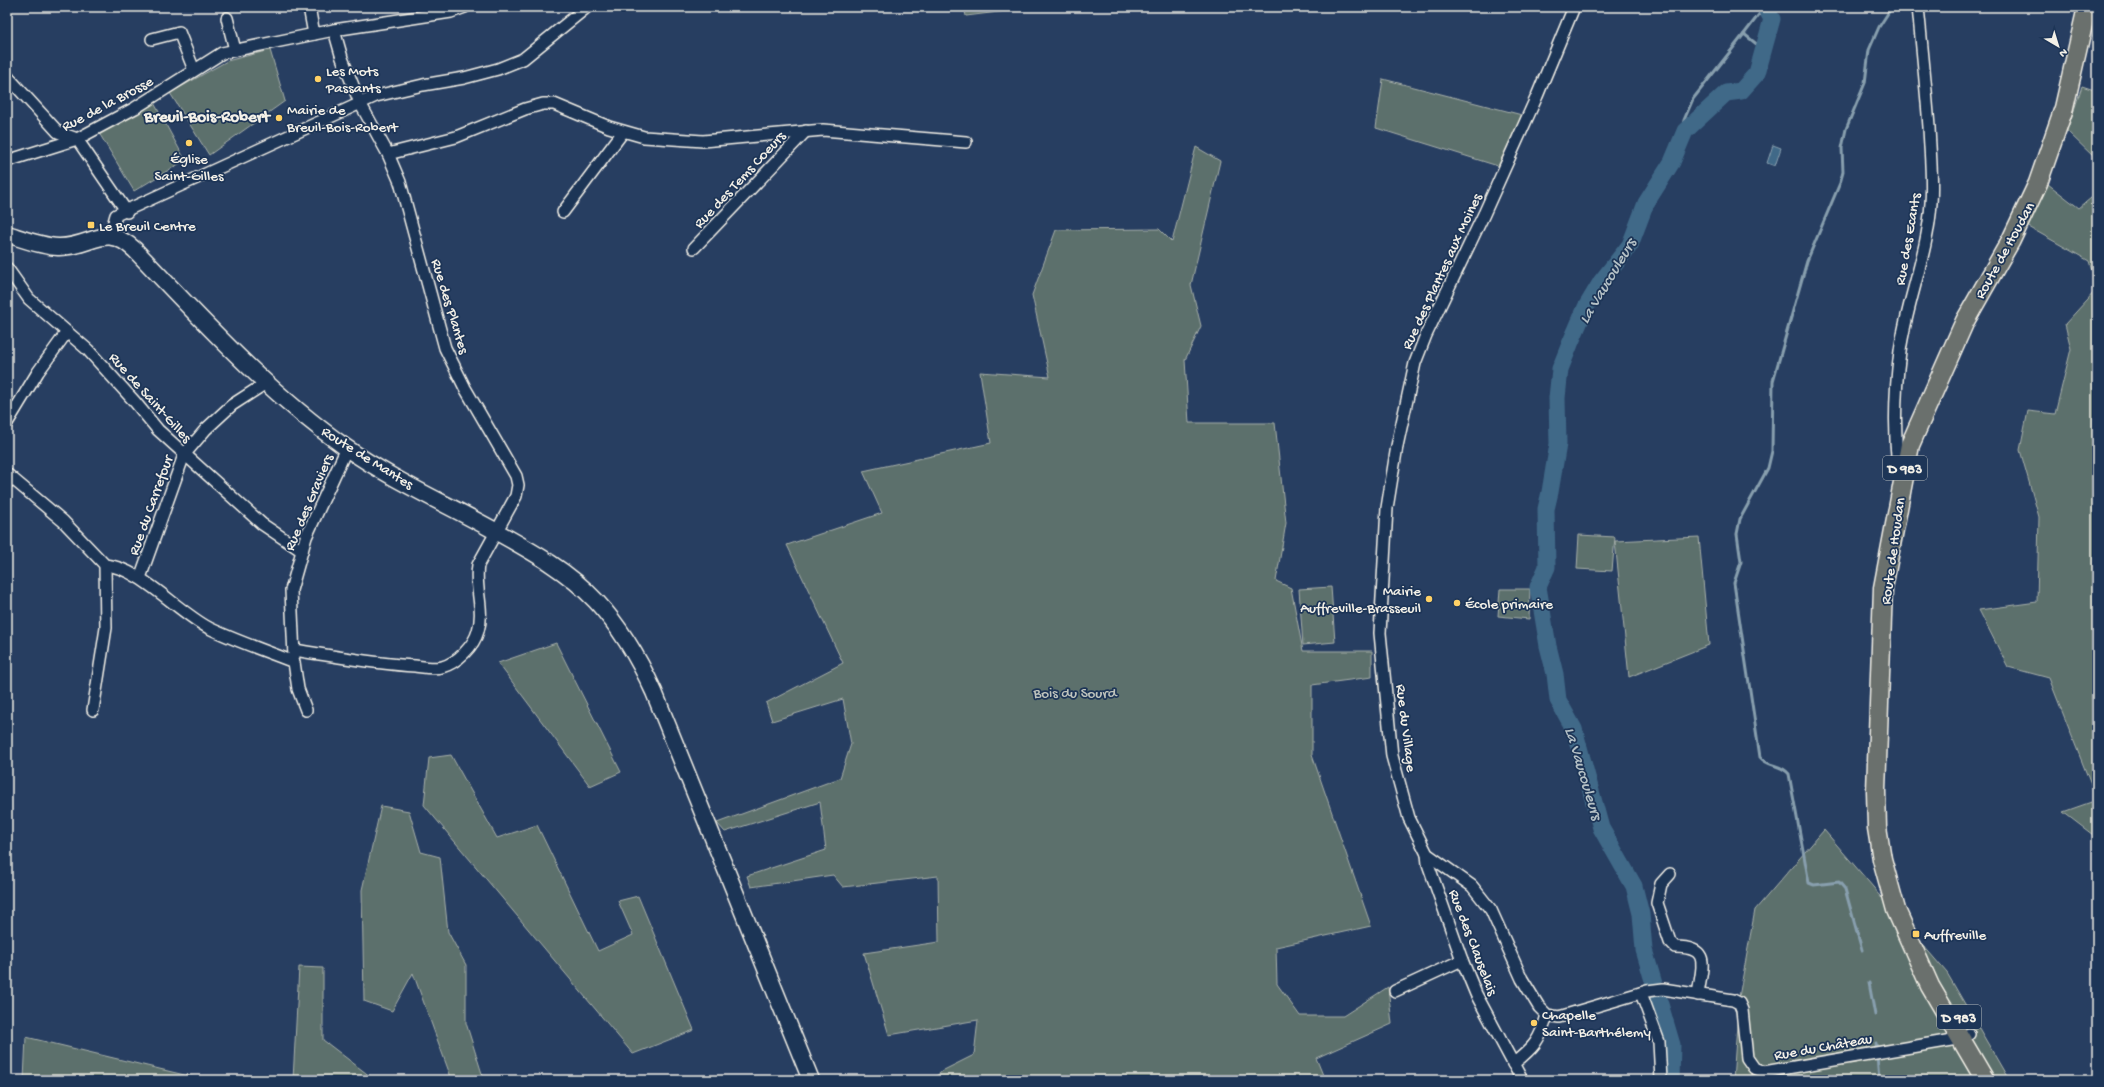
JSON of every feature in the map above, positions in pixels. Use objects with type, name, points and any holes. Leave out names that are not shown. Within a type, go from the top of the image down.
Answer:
[{"type":"main road","name":"Route de Houdan","points":[[1985,1080],[1937,981],[1917,957],[1900,921],[1888,883],[1880,849],[1876,803],[1883,588],[1904,470],[1910,445],[1965,321],[2011,240],[2043,171],[2064,108],[2087,7]]},
{"type":"main road","points":[[7,234],[52,246],[80,244],[110,236]]},
{"type":"main road","name":"Route de Mantes","points":[[110,236],[120,238],[129,244],[222,342],[266,383],[347,448],[542,557],[570,577],[596,600],[633,650],[654,692],[811,1080]]},
{"type":"main road","name":"Route de Houdan","points":[[1964,1036],[1997,1080]]},
{"type":"street","points":[[309,7],[314,34]]},
{"type":"street","name":"Rue de la Brosse","points":[[7,161],[77,139],[134,108],[222,53],[334,30],[408,20],[451,12],[465,7]]},
{"type":"street","points":[[110,236],[116,216],[270,143],[376,96],[423,85],[464,78],[523,59],[586,7]]},
{"type":"street","name":"Rue des Plantes aux Moines","points":[[1382,586],[1387,508],[1397,446],[1415,363],[1426,335],[1484,214],[1574,7]]},
{"type":"street","name":"Rue des Ecants","points":[[1904,470],[1898,469],[1896,454],[1896,399],[1900,351],[1925,243],[1931,204],[1932,171],[1918,7]]},
{"type":"street","points":[[227,18],[235,50]]},
{"type":"street","name":"Rue des Plantes","points":[[294,650],[388,664],[442,667],[470,648],[478,632],[480,604],[476,577],[478,565],[516,496],[518,485],[516,476],[465,388],[445,348],[400,182],[388,154],[360,103],[334,30]]},
{"type":"street","points":[[152,39],[179,32],[194,70]]},
{"type":"street","points":[[7,76],[58,132],[77,139],[127,212]]},
{"type":"street","name":"Rue des Tems Coeurs","points":[[388,154],[456,138],[525,109],[543,104],[554,104],[623,132],[644,137],[703,141],[806,131],[851,131],[966,142]]},
{"type":"street","name":"Rue des Tems Coeurs","points":[[694,248],[806,131]]},
{"type":"street","points":[[563,212],[623,132]]},
{"type":"street","name":"Rue de Saint-Gilles","points":[[7,268],[29,299],[93,355],[158,430],[184,455],[262,524],[302,551]]},
{"type":"street","points":[[7,423],[38,372],[67,332]]},
{"type":"street","name":"Rue du Carrefour","points":[[140,578],[184,455],[206,429],[232,405],[266,383]]},
{"type":"street","name":"Rue des Graviers","points":[[306,710],[298,689],[294,662],[290,602],[291,590],[306,537],[347,448]]},
{"type":"street","points":[[7,474],[63,521],[105,565],[112,566],[140,578],[186,613],[209,628],[294,662]]},
{"type":"street","points":[[93,710],[106,628],[105,565]]},
{"type":"street","name":"Rue du Village","points":[[1382,586],[1380,633],[1392,756],[1409,818],[1427,854],[1472,886],[1491,910],[1522,979],[1539,1007],[1547,1015]]},
{"type":"street","name":"Rue des Clauselais","points":[[1427,854],[1428,864],[1462,960],[1476,994],[1522,1080]]},
{"type":"street","points":[[1670,874],[1661,884],[1657,903],[1670,942],[1675,947],[1690,947],[1699,952],[1702,960],[1698,995]]},
{"type":"street","points":[[1395,991],[1462,960]]},
{"type":"street","name":"Rue du Château","points":[[1547,1015],[1559,1016],[1644,992],[1663,989],[1733,1000],[1740,1003],[1742,1010],[1747,1058],[1754,1068],[1764,1072],[1964,1036]]},
{"type":"street","points":[[1644,992],[1659,1042],[1661,1080]]},
{"type":"street","points":[[1513,1064],[1528,1052],[1541,1035],[1547,1015]]},
{"type":"green space","points":[[964,7],[1023,7],[1023,9],[966,16]]},
{"type":"green space","points":[[270,50],[285,101],[209,155],[170,93],[227,61]]},
{"type":"green space","points":[[1383,79],[1522,115],[1498,166],[1376,128]]},
{"type":"green space","points":[[2082,86],[2097,91],[2097,160],[2067,131]]},
{"type":"green space","points":[[153,101],[183,156],[182,162],[134,191],[99,133]]},
{"type":"green space","name":"Bois du Sourd","points":[[1196,147],[1220,161],[1191,285],[1201,326],[1185,360],[1189,423],[1275,423],[1286,523],[1276,581],[1291,588],[1303,651],[1372,651],[1372,677],[1312,685],[1312,755],[1371,926],[1276,947],[1277,984],[1300,1016],[1343,1016],[1388,987],[1392,1024],[1316,1058],[1325,1080],[931,1080],[944,1070],[974,1055],[978,1020],[889,1035],[864,953],[939,942],[938,876],[843,887],[833,875],[751,887],[747,876],[826,850],[820,802],[725,832],[717,823],[840,778],[851,744],[843,699],[772,721],[766,703],[843,663],[787,545],[882,513],[863,471],[991,443],[980,372],[1050,377],[1032,295],[1056,230],[1159,229],[1172,242]]},
{"type":"green space","points":[[2048,184],[2079,208],[2097,193],[2097,287],[2089,261],[2027,226]]},
{"type":"green space","points":[[2097,289],[2097,800],[2049,678],[2008,667],[1979,610],[2037,602],[2039,517],[2020,450],[2028,411],[2055,414],[2071,349],[2065,324]]},
{"type":"green space","points":[[1579,535],[1615,537],[1612,571],[1577,569]]},
{"type":"green space","points":[[1699,537],[1709,645],[1629,677],[1615,541]]},
{"type":"green space","points":[[1331,587],[1335,642],[1303,645],[1299,589]]},
{"type":"green space","points":[[1500,589],[1530,589],[1529,619],[1498,616]]},
{"type":"green space","points":[[556,643],[621,772],[590,786],[498,663]]},
{"type":"green space","points":[[451,755],[497,838],[537,825],[598,951],[633,935],[618,901],[638,896],[694,1030],[633,1054],[424,805],[429,758]]},
{"type":"green space","points":[[2097,800],[2097,838],[2063,812]]},
{"type":"green space","points":[[381,806],[409,811],[421,852],[440,857],[448,932],[466,965],[466,1023],[484,1080],[452,1080],[413,973],[392,1011],[364,1001],[362,890]]},
{"type":"green space","points":[[1824,830],[1947,973],[2009,1080],[1733,1080],[1739,997],[1755,910]]},
{"type":"green space","points":[[299,967],[323,968],[323,1040],[375,1080],[293,1080]]},
{"type":"green space","points":[[26,1037],[197,1078],[197,1080],[24,1080]]},
{"type":"water","points":[[1773,145],[1781,148],[1775,166],[1767,163]]},
{"type":"waterway","name":"La Vaucouleurs","points":[[1671,1080],[1672,1045],[1644,950],[1641,914],[1634,886],[1601,828],[1574,729],[1558,700],[1555,674],[1548,646],[1538,587],[1547,567],[1546,509],[1558,444],[1557,398],[1560,369],[1586,307],[1601,282],[1630,245],[1646,203],[1672,162],[1685,131],[1726,93],[1741,91],[1757,73],[1772,19],[1765,7]]},
{"type":"waterway","points":[[1862,950],[1845,889],[1839,882],[1814,885],[1809,883],[1789,774],[1782,768],[1767,763],[1760,757],[1734,583],[1741,562],[1737,534],[1740,519],[1768,468],[1772,451],[1773,381],[1807,261],[1840,183],[1843,172],[1842,148],[1846,129],[1865,83],[1869,50],[1879,27],[1892,7]]},
{"type":"waterway","points":[[1764,8],[1744,34],[1764,50]]},
{"type":"waterway","points":[[1679,143],[1684,120],[1693,99],[1744,34]]},
{"type":"waterway","points":[[1869,983],[1875,1015]]},
{"type":"waterway","points":[[1876,1043],[1879,1080]]},
{"type":"place","name":"Les Mots Passants","points":[[318,79]]},
{"type":"place","name":"Mairie de Breuil-Bois-Robert","points":[[279,118]]},
{"type":"place","name":"Église Saint-Gilles","points":[[189,143]]},
{"type":"place","name":"Le Breuil Centre","points":[[91,225]]},
{"type":"place","name":"Mairie Auffreville-Brasseuil","points":[[1429,599]]},
{"type":"place","name":"École primaire","points":[[1457,603]]},
{"type":"place","name":"Auffreville","points":[[1916,934]]},
{"type":"place","name":"Chapelle Saint-Barthélemy","points":[[1534,1023]]},
{"type":"district","name":"Breuil-Bois-Robert","points":[[207,115]]}]
